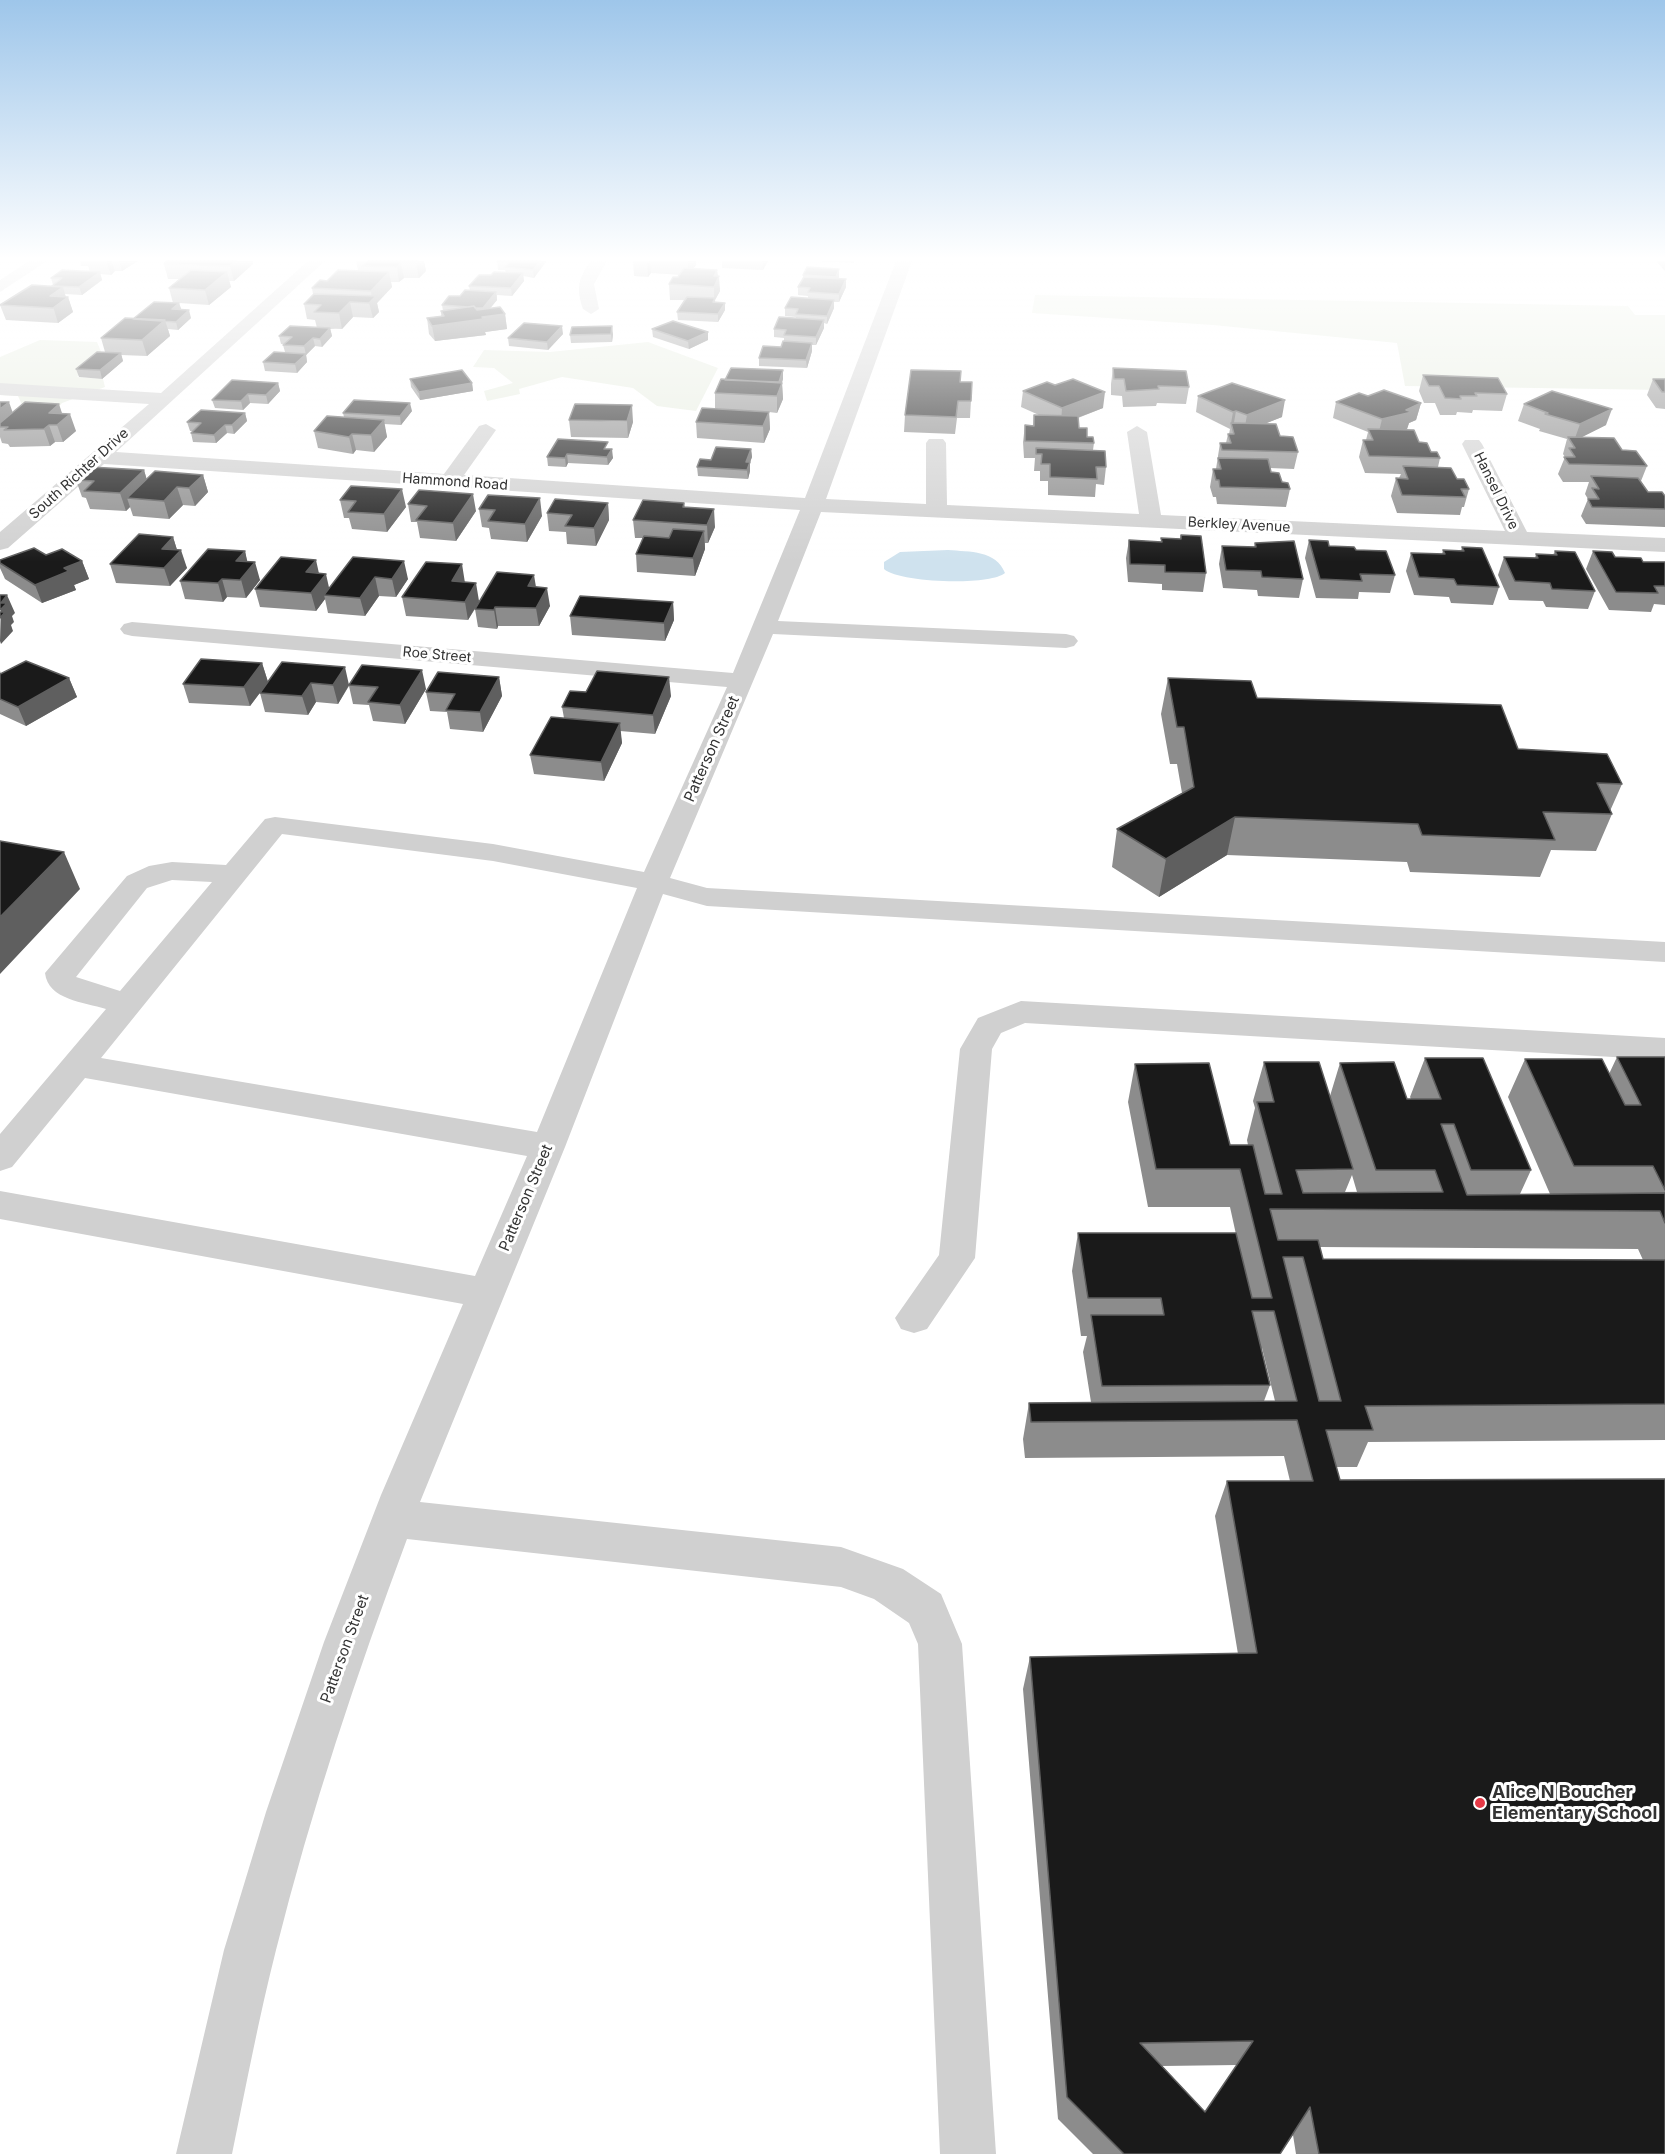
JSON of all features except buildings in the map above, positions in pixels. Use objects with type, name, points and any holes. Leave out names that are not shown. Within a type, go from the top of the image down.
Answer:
[{"type":"street","name":"South Richter Drive","points":[[0,543],[207,362]]},
{"type":"street","name":"Patterson Street","points":[[204,2154],[250,1950],[290,1812],[346,1642],[394,1518],[548,1147],[654,881],[764,627],[867,362]]},
{"type":"street","points":[[0,389],[166,399]]},
{"type":"street","points":[[449,482],[486,430]]},
{"type":"street","points":[[1137,432],[1151,521]]},
{"type":"street","points":[[936,443],[938,511]]},
{"type":"street","name":"Hansel Drive","points":[[1472,444],[1519,538]]},
{"type":"street","name":"Hammond Road","points":[[96,457],[813,505]]},
{"type":"street","name":"Berkley Avenue","points":[[813,505],[1665,545]]},
{"type":"street","points":[[764,627],[1066,641]]},
{"type":"street","name":"Roe Street","points":[[132,629],[742,681]]},
{"type":"street","points":[[0,1158],[275,825],[532,858],[654,881],[707,897],[1665,952]]},
{"type":"street","points":[[127,1004],[70,988],[61,981],[60,973],[137,882],[149,874],[169,870],[234,875]]},
{"type":"street","points":[[914,1318],[957,1258],[975,1049],[989,1026],[1021,1012],[1665,1049]]},
{"type":"street","points":[[77,1065],[548,1147]]},
{"type":"street","points":[[0,1205],[487,1293]]},
{"type":"street","points":[[394,1518],[841,1567],[888,1583],[925,1609],[940,1644],[968,2154]]},
{"type":"shaded area","points":[[0,362],[94,362],[77,377],[103,379],[105,387],[62,403],[50,417],[25,411],[18,396],[0,395]]},
{"type":"shaded area","points":[[477,362],[701,362],[718,368],[696,411],[657,406],[633,388],[562,377],[519,389],[520,394],[487,401],[484,391],[513,383],[494,368],[473,367]]},
{"type":"shaded area","points":[[1400,362],[1665,362],[1665,390],[1405,386]]},
{"type":"water","points":[[948,550],[989,556],[1001,565],[1005,573],[982,580],[944,581],[907,577],[884,569],[884,562],[900,552]]},
{"type":"place","name":"Alice N Boucher Elementary School","points":[[1480,1803]]}]
